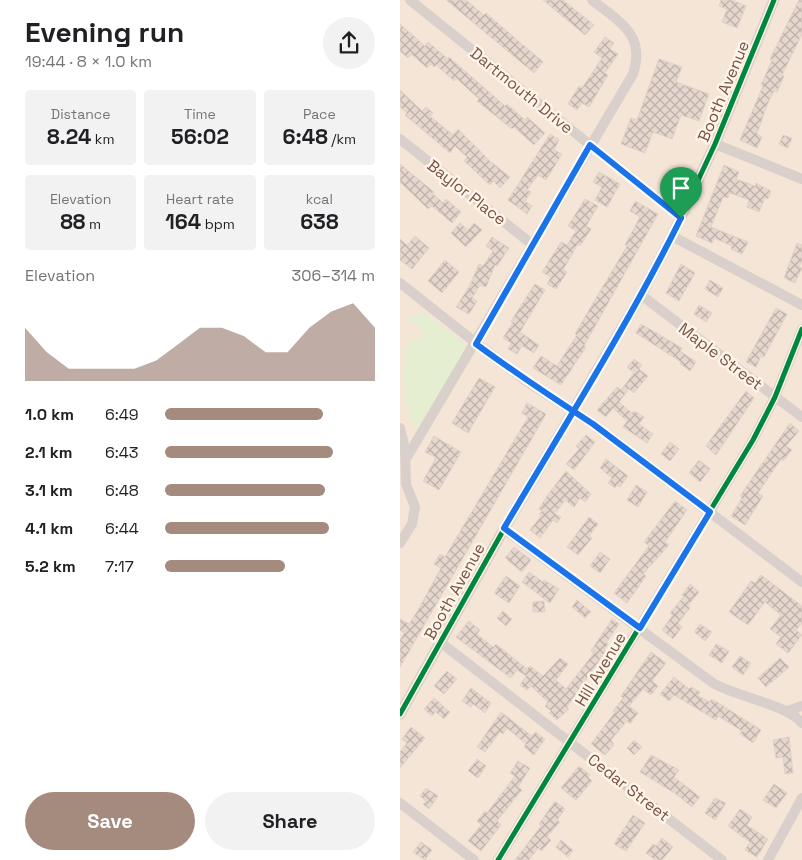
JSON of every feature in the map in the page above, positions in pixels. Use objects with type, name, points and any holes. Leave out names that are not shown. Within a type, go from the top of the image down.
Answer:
[{"type":"street","name":"Dartmouth Drive","points":[[410,0],[681,218]]},
{"type":"street","points":[[406,459],[476,344],[633,74],[638,52],[630,32],[592,0]]},
{"type":"street","name":"Booth Avenue","points":[[400,714],[504,528],[641,295],[672,236],[715,144],[774,0]]},
{"type":"street","name":"Baylor Place","points":[[400,139],[533,244]]},
{"type":"street","points":[[715,144],[802,179]]},
{"type":"street","points":[[672,236],[710,258],[802,304]]},
{"type":"street","points":[[400,283],[476,344],[573,411],[802,582]]},
{"type":"street","name":"Maple Street","points":[[641,295],[802,417]]},
{"type":"street","name":"Hill Avenue","points":[[498,860],[753,440],[775,397],[802,329]]},
{"type":"street","points":[[400,428],[406,459],[405,477],[415,507],[415,516],[400,543]]},
{"type":"street","points":[[504,528],[713,684],[726,691],[787,711],[802,723]]},
{"type":"street","name":"Cedar Street","points":[[440,642],[722,860]]},
{"type":"street","points":[[787,711],[802,706]]},
{"type":"street","points":[[768,860],[802,798]]},
{"type":"street","points":[[400,803],[474,860]]},
{"type":"shaded area","points":[[400,0],[802,0],[802,860],[400,860]]},
{"type":"green space","points":[[423,312],[467,347],[416,431],[411,421],[405,396],[404,370],[407,347],[411,338],[417,340],[423,331],[410,323],[409,318]]},
{"type":"building","points":[[446,0],[466,0],[484,15],[486,13],[543,62],[534,73]]},
{"type":"building","points":[[543,0],[563,0],[594,25],[585,35]]},
{"type":"building","points":[[721,0],[732,0],[746,6],[737,28],[722,22],[727,9],[719,6]]},
{"type":"building","points":[[799,0],[802,0],[802,34],[782,75],[784,76],[777,92],[774,91],[767,105],[757,134],[762,137],[757,148],[740,140],[763,86],[761,85],[772,60],[770,59]]},
{"type":"building","points":[[400,24],[425,46],[428,42],[448,59],[449,57],[505,106],[507,104],[525,120],[527,117],[545,133],[534,145],[514,127],[512,129],[477,101],[479,99],[456,78],[454,81],[436,65],[434,67],[431,64],[427,68],[411,54],[408,58],[400,51]]},
{"type":"building","points":[[605,37],[614,43],[610,49],[618,54],[605,73],[608,75],[589,107],[582,103],[577,110],[568,104],[579,86],[582,88],[602,58],[594,52]]},
{"type":"building","points":[[659,59],[682,67],[676,82],[709,94],[699,121],[681,115],[672,139],[653,132],[645,153],[621,144],[631,118],[637,120]]},
{"type":"building","points":[[400,90],[422,111],[426,107],[433,113],[430,116],[453,135],[458,129],[490,161],[510,177],[500,188],[493,181],[490,185],[464,161],[467,157],[455,146],[450,153],[405,115],[407,113],[400,107]]},
{"type":"building","points":[[550,134],[559,140],[554,150],[562,154],[546,180],[538,175],[527,190],[531,192],[525,201],[532,206],[527,214],[508,200]]},
{"type":"building","points":[[783,135],[792,138],[788,148],[779,144]]},
{"type":"building","points":[[400,164],[434,192],[432,193],[443,203],[446,199],[461,212],[452,223],[432,206],[428,209],[400,182]]},
{"type":"building","points":[[724,165],[739,172],[736,179],[755,186],[756,183],[771,191],[768,199],[765,198],[759,212],[747,207],[749,200],[730,193],[728,198],[723,197],[711,227],[748,242],[742,254],[731,249],[732,246],[714,238],[712,243],[696,236]]},
{"type":"building","points":[[599,172],[620,184],[607,207],[595,200],[602,187],[593,182]]},
{"type":"building","points":[[585,199],[598,206],[586,226],[591,229],[580,246],[578,244],[563,270],[567,272],[556,289],[547,284],[551,277],[542,272],[561,242],[567,245],[576,231],[568,226]]},
{"type":"building","points":[[635,201],[658,214],[584,346],[586,347],[561,385],[533,368],[541,356],[557,366],[577,335],[575,334],[627,246],[625,245],[640,217],[630,211]]},
{"type":"building","points":[[460,223],[468,230],[474,223],[482,230],[466,247],[451,233]]},
{"type":"building","points":[[415,236],[429,248],[412,269],[400,260],[400,239],[407,245]]},
{"type":"building","points":[[492,237],[509,248],[497,266],[495,265],[486,287],[480,285],[472,298],[477,301],[469,314],[456,307],[469,287],[479,264],[483,266],[493,251],[486,246]]},
{"type":"building","points":[[797,243],[802,245],[802,261],[799,267],[802,268],[795,283],[784,278]]},
{"type":"building","points":[[445,260],[459,272],[442,293],[428,281]]},
{"type":"building","points":[[681,264],[695,273],[679,301],[666,293]]},
{"type":"building","points":[[710,280],[723,288],[718,297],[705,289]]},
{"type":"building","points":[[535,284],[545,290],[520,332],[539,345],[534,353],[522,346],[517,354],[508,349],[511,343],[503,338],[513,322],[511,321]]},
{"type":"building","points":[[699,305],[712,313],[706,322],[694,314]]},
{"type":"building","points":[[776,308],[787,314],[764,357],[761,356],[756,367],[746,362]]},
{"type":"building","points":[[641,324],[682,348],[680,351],[696,362],[690,371],[680,364],[681,362],[636,333]]},
{"type":"building","points":[[634,359],[642,365],[639,369],[648,376],[634,393],[629,389],[619,402],[632,413],[634,411],[644,417],[639,424],[653,434],[647,443],[623,427],[627,421],[613,408],[606,417],[597,410],[617,387],[621,390],[634,373],[627,367]]},
{"type":"building","points":[[479,378],[495,387],[468,433],[452,423]]},
{"type":"building","points":[[746,391],[754,398],[716,455],[706,446]]},
{"type":"building","points":[[527,403],[546,414],[400,667],[400,640],[404,633],[400,630],[400,619],[409,624],[417,612],[441,568],[434,564],[440,554],[445,557],[528,417],[522,413]]},
{"type":"building","points":[[790,423],[799,431],[786,446],[792,450],[783,461],[781,459],[758,493],[763,496],[745,525],[731,516],[742,498],[740,496]]},
{"type":"building","points":[[586,435],[595,442],[574,470],[566,464],[579,449],[576,446]]},
{"type":"building","points":[[434,436],[461,452],[439,490],[423,481],[435,460],[435,457],[425,452]]},
{"type":"building","points":[[670,442],[679,449],[670,461],[661,454]]},
{"type":"building","points":[[606,459],[628,476],[620,487],[617,485],[615,488],[608,483],[612,478],[600,468]]},
{"type":"building","points":[[699,460],[710,469],[700,482],[689,473]]},
{"type":"building","points":[[566,471],[591,494],[585,502],[580,498],[574,507],[565,500],[555,514],[561,517],[557,523],[553,520],[540,538],[530,530],[541,516],[539,514],[542,511],[539,509]]},
{"type":"building","points":[[636,485],[647,492],[638,507],[627,500]]},
{"type":"building","points":[[675,501],[687,510],[665,542],[669,545],[643,574],[646,576],[627,603],[614,593],[649,546],[644,542]]},
{"type":"building","points":[[589,517],[598,524],[589,536],[592,538],[578,555],[567,547]]},
{"type":"building","points":[[514,547],[531,560],[522,572],[505,558]]},
{"type":"building","points":[[600,552],[610,559],[600,573],[590,566]]},
{"type":"building","points":[[529,572],[543,582],[544,580],[559,589],[550,603],[522,582]]},
{"type":"building","points":[[761,575],[802,606],[802,623],[796,630],[802,635],[788,653],[776,644],[781,637],[770,629],[781,615],[765,602],[748,625],[729,612],[751,581],[755,583]]},
{"type":"building","points":[[506,576],[520,586],[509,603],[494,593]]},
{"type":"building","points":[[690,584],[699,592],[688,606],[690,608],[678,623],[682,627],[673,639],[662,630],[673,615],[670,613],[684,596],[682,595]]},
{"type":"building","points":[[577,600],[591,612],[585,618],[572,607]]},
{"type":"building","points":[[544,601],[545,612],[533,612],[533,602]]},
{"type":"building","points":[[503,611],[512,619],[506,626],[497,618]]},
{"type":"building","points":[[612,619],[619,624],[606,643],[608,644],[604,650],[606,651],[567,707],[569,709],[557,720],[549,713],[551,711],[545,706],[548,702],[531,686],[527,690],[520,685],[526,676],[517,670],[511,678],[456,637],[469,621],[480,630],[477,634],[493,647],[496,644],[527,669],[530,666],[543,676],[560,658],[568,664],[556,680],[566,689],[594,653],[591,651]]},
{"type":"building","points":[[700,624],[712,632],[705,641],[694,632]]},
{"type":"building","points":[[716,644],[729,651],[722,663],[709,655]]},
{"type":"building","points":[[651,652],[666,663],[652,681],[658,686],[651,695],[643,689],[629,706],[638,713],[630,724],[627,721],[611,740],[614,745],[605,755],[591,744],[615,712],[613,711],[623,698],[621,696]]},
{"type":"building","points":[[740,656],[751,663],[743,675],[732,667]]},
{"type":"building","points":[[780,658],[789,667],[766,687],[758,678]]},
{"type":"building","points":[[447,671],[457,679],[444,694],[434,686]]},
{"type":"building","points":[[674,677],[689,689],[691,687],[700,692],[698,696],[710,702],[712,699],[761,730],[753,743],[740,734],[742,731],[718,716],[716,720],[674,695],[669,701],[660,694]]},
{"type":"building","points":[[471,688],[491,703],[485,713],[473,704],[471,707],[462,701]]},
{"type":"building","points":[[434,698],[450,712],[444,719],[436,712],[432,716],[424,709]]},
{"type":"building","points":[[501,712],[532,736],[535,732],[545,739],[534,755],[524,747],[526,744],[507,728],[503,734],[500,732],[485,752],[477,747]]},
{"type":"building","points":[[411,727],[425,738],[400,768],[400,752],[407,743],[402,739]]},
{"type":"building","points":[[789,737],[793,773],[785,774],[783,757],[776,758],[773,740]]},
{"type":"building","points":[[634,740],[642,747],[634,755],[627,748]]},
{"type":"building","points":[[651,755],[679,770],[674,777],[700,797],[692,807],[676,794],[640,772]]},
{"type":"building","points":[[477,759],[486,766],[478,778],[468,771]]},
{"type":"building","points":[[518,761],[530,768],[518,787],[522,790],[497,821],[501,825],[481,851],[468,841],[481,825],[477,821],[485,811],[487,813],[515,776],[510,773]]},
{"type":"building","points":[[579,766],[590,775],[588,777],[592,781],[576,800],[561,788]]},
{"type":"building","points":[[774,784],[787,793],[776,808],[763,800]]},
{"type":"building","points":[[426,788],[438,796],[429,809],[423,804],[426,801],[420,796]]},
{"type":"building","points":[[715,798],[726,803],[715,820],[705,813]]},
{"type":"building","points":[[555,801],[565,809],[557,820],[560,822],[547,837],[551,840],[542,851],[538,848],[529,860],[515,860],[541,826],[539,824]]},
{"type":"building","points":[[740,809],[752,817],[747,825],[768,839],[757,857],[745,850],[750,842],[728,826]]},
{"type":"building","points":[[633,815],[645,823],[626,851],[614,844]]},
{"type":"building","points":[[662,838],[673,847],[662,860],[655,860],[646,853],[653,844],[656,846]]},
{"type":"building","points":[[561,840],[573,850],[568,857],[556,847]]},
{"type":"building","points":[[421,842],[432,850],[425,860],[413,852]]},
{"type":"cycle path","points":[[400,714],[504,529],[641,295],[672,236],[715,144],[774,0]]},
{"type":"cycle path","points":[[498,860],[753,440],[775,397],[802,329]]},
{"type":"route","points":[[681,218],[590,145],[476,344],[526,380],[573,411],[593,424],[710,512],[640,628],[504,528],[573,411],[641,295],[681,218]]}]
